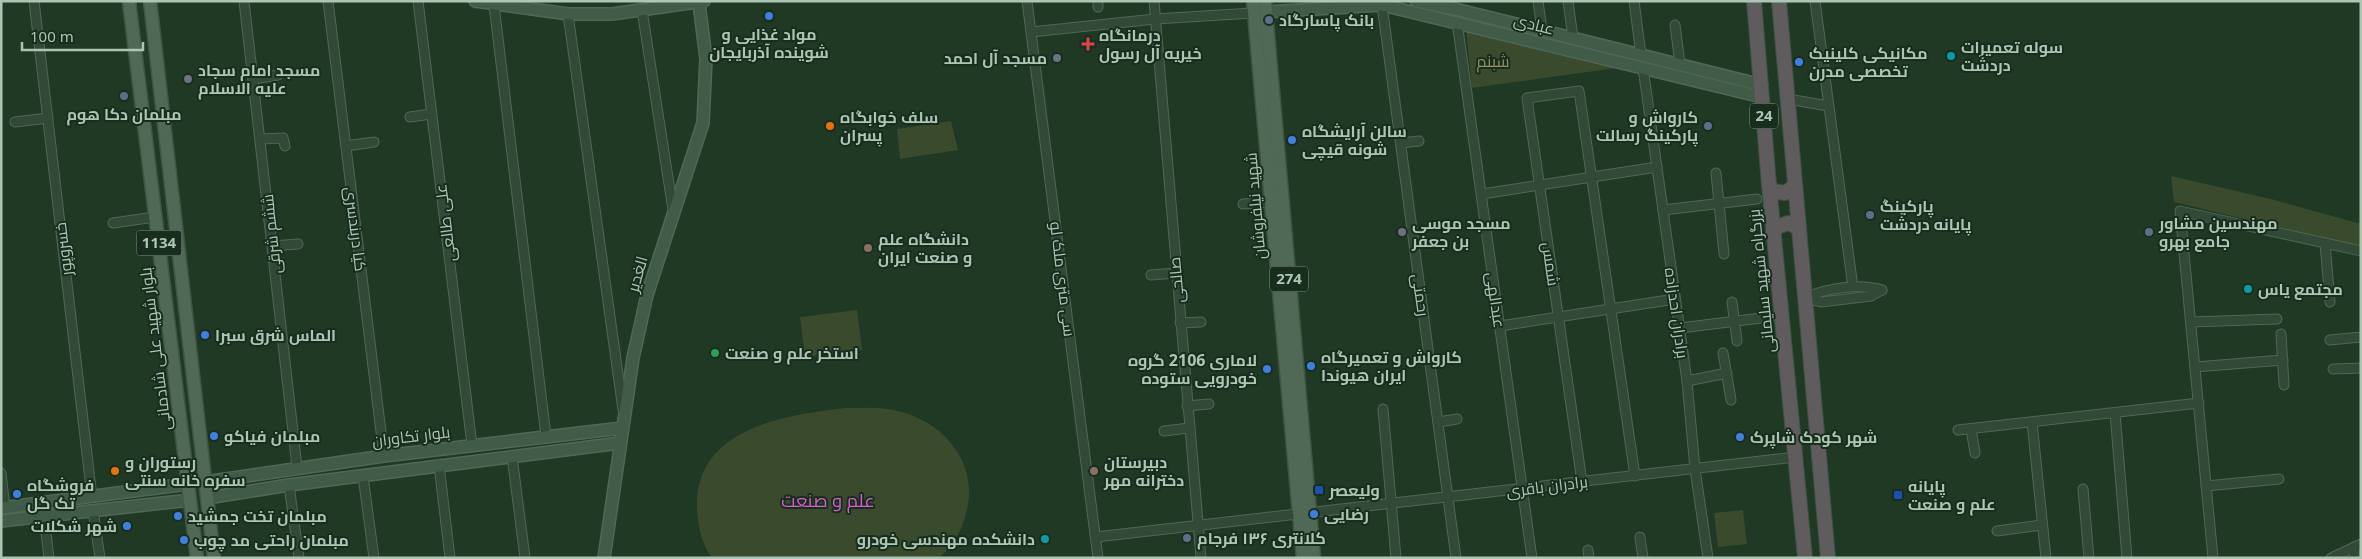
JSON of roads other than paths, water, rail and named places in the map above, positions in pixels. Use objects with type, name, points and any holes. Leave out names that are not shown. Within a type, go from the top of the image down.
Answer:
[{"type":"highway","name":"بزرگراه شهید سلیمانی","points":[[1754,1],[1773,232],[1805,558]]},
{"type":"highway","name":"24","points":[[1779,1],[1828,558]]},
{"type":"highway","points":[[1769,185],[1773,191],[1785,194],[1795,186]]},
{"type":"highway","points":[[1773,232],[1777,227],[1788,223],[1799,228]]},
{"type":"main road","name":"بلوار شهید علی شادمانی","points":[[129,1],[188,484]]},
{"type":"main road","name":"1134","points":[[150,1],[214,558]]},
{"type":"main road","points":[[475,1],[568,14],[612,14],[697,2]]},
{"type":"main road","name":"عبادی","points":[[1416,1],[1455,5],[1542,30],[1680,64],[1762,91]]},
{"type":"main road","name":"الغدیر","points":[[604,558],[633,358],[647,295],[673,210],[703,123],[706,59],[697,2]]},
{"type":"main road","name":"عبادی","points":[[1259,7],[1382,5],[1643,68],[1762,91]]},
{"type":"main road","name":"شهید نیلفروشان","points":[[1259,7],[1271,202],[1305,514],[1314,558]]},
{"type":"main road","name":"شهید نیلفروشان","points":[[1259,7],[1305,514],[1303,558]]},
{"type":"main road","name":"بلوار تکاوران","points":[[205,482],[384,456],[546,436],[622,434]]},
{"type":"main road","name":"بلوار تکاوران","points":[[206,498],[289,485],[512,456],[622,434]]},
{"type":"main road","points":[[3,508],[205,482]]},
{"type":"main road","name":"1134","points":[[188,484],[198,558]]},
{"type":"main road","points":[[1,521],[206,498]]},
{"type":"street","name":"خسروپور","points":[[34,1],[92,497]]},
{"type":"street","name":"ششم شرقی","points":[[244,1],[297,468]]},
{"type":"street","name":"کیا دربندسری","points":[[328,1],[384,456]]},
{"type":"street","name":"علی طالعی","points":[[418,1],[472,445]]},
{"type":"street","name":"سی متری ملک لو","points":[[1027,1],[1098,558]]},
{"type":"street","name":"صالحی","points":[[1154,1],[1201,558]]},
{"type":"street","points":[[1538,1],[1542,30]]},
{"type":"street","points":[[1568,1],[1573,38]]},
{"type":"street","points":[[1634,1],[1641,55]]},
{"type":"street","points":[[1815,1],[1852,280]]},
{"type":"street","points":[[494,3],[546,436]]},
{"type":"street","name":"رحمتی","points":[[1382,5],[1456,558]]},
{"type":"street","name":"عبادی","points":[[1031,32],[1259,7]]},
{"type":"street","points":[[642,10],[673,210]]},
{"type":"street","points":[[568,14],[624,414]]},
{"type":"street","name":"عبدالهی","points":[[1457,22],[1532,558]]},
{"type":"street","points":[[1675,26],[1680,64]]},
{"type":"street","name":"برادران احدزاده","points":[[1643,68],[1680,328],[1708,558]]},
{"type":"street","points":[[253,79],[278,75]]},
{"type":"street","name":"شمس","points":[[1582,482],[1527,98],[1579,91],[1591,178]]},
{"type":"street","points":[[1788,99],[1828,106]]},
{"type":"street","points":[[410,117],[431,114]]},
{"type":"street","points":[[15,122],[48,118]]},
{"type":"street","points":[[260,139],[283,138],[285,146]]},
{"type":"street","points":[[1401,143],[1419,141]]},
{"type":"street","points":[[346,146],[374,142]]},
{"type":"street","points":[[1482,194],[1657,168]]},
{"type":"street","points":[[1716,173],[1724,254]]},
{"type":"street","points":[[1591,178],[1635,476]]},
{"type":"street","points":[[1663,210],[1757,198]]},
{"type":"street","points":[[1242,204],[1271,202]]},
{"type":"street","points":[[2214,558],[2180,211],[2361,251]]},
{"type":"street","points":[[113,223],[156,217]]},
{"type":"street","points":[[2325,243],[2330,302]]},
{"type":"street","points":[[272,246],[298,244]]},
{"type":"street","points":[[1151,275],[1176,273]]},
{"type":"street","points":[[1870,286],[1882,290],[1871,296],[1821,302],[1805,298],[1818,292],[1870,286]]},
{"type":"street","points":[[1500,326],[1676,299]]},
{"type":"street","points":[[1732,302],[1737,341]]},
{"type":"street","points":[[1680,328],[1769,317]]},
{"type":"street","points":[[2191,322],[2277,319]]},
{"type":"street","points":[[1180,323],[1201,322]]},
{"type":"street","points":[[2280,334],[2284,385]]},
{"type":"street","points":[[2330,340],[2361,338]]},
{"type":"street","points":[[1723,353],[1731,400]]},
{"type":"street","points":[[2195,367],[2282,360]]},
{"type":"street","points":[[2333,369],[2361,368]]},
{"type":"street","points":[[1687,381],[1727,373]]},
{"type":"street","points":[[1958,430],[2198,403]]},
{"type":"street","points":[[1187,406],[1209,404]]},
{"type":"street","points":[[1383,409],[1396,558]]},
{"type":"street","points":[[2115,413],[2127,558]]},
{"type":"street","points":[[1438,422],[1457,419]]},
{"type":"street","points":[[2032,422],[2046,558]]},
{"type":"street","points":[[1164,431],[1189,428]]},
{"type":"street","points":[[1971,429],[1975,453]]},
{"type":"street","points":[[512,456],[525,558]]},
{"type":"street","name":"برادران باقری","points":[[1096,537],[1796,457]]},
{"type":"street","points":[[439,466],[450,558]]},
{"type":"street","points":[[1,473],[3,508]]},
{"type":"street","points":[[363,476],[374,558]]},
{"type":"street","points":[[2206,486],[2279,479]]},
{"type":"street","points":[[289,485],[299,558]]},
{"type":"street","points":[[2083,489],[2089,558]]},
{"type":"street","points":[[94,510],[100,558]]},
{"type":"street","points":[[44,516],[49,558]]},
{"type":"street","points":[[1997,531],[2042,525]]},
{"type":"street","points":[[1640,537],[1642,558]]},
{"type":"street","points":[[2331,558],[2357,546]]},
{"type":"street","points":[[2355,558],[2357,546]]},
{"type":"place","name":"مواد غذایی و شوینده آذربایجان","points":[[769,16]]},
{"type":"place","name":"بانک پاسارگاد","points":[[1269,20]]},
{"type":"place","name":"درمانگاه خیریه آل رسول","points":[[1088,44]]},
{"type":"place","name":"سوله تعمیرات دردشت","points":[[1951,56]]},
{"type":"place","name":"مسجد آل احمد","points":[[1057,58]]},
{"type":"place","name":"مکانیکی کلینیک تخصصی مدرن","points":[[1799,62]]},
{"type":"place","name":"مسجد امام سجاد علیه الاسلام","points":[[188,79]]},
{"type":"place","name":"مبلمان دکا هوم","points":[[124,96]]},
{"type":"place","name":"سلف خوابگاه پسران","points":[[830,126]]},
{"type":"place","name":"کارواش و پارکینگ رسالت","points":[[1708,126]]},
{"type":"place","name":"سالن آرایشگاه شونه قیچی","points":[[1292,140]]},
{"type":"place","name":"پارکینگ پایانه دردشت","points":[[1870,215]]},
{"type":"place","name":"مسجد موسی بن جعفر","points":[[1402,232]]},
{"type":"place","name":"مهندسین مشاور جامع بهرو","points":[[2149,232]]},
{"type":"place","name":"دانشگاه علم و صنعت ایران","points":[[868,248]]},
{"type":"place","name":"مجتمع یاس","points":[[2248,289]]},
{"type":"place","name":"الماس شرق سبرا","points":[[205,335]]},
{"type":"place","name":"استخر علم و صنعت","points":[[715,353]]},
{"type":"place","name":"کارواش و تعمیرگاه ایران هیوندا","points":[[1311,366]]},
{"type":"place","name":"لاماری 2106 گروه خودرویی ستوده","points":[[1267,369]]},
{"type":"place","name":"مبلمان فیاکو","points":[[214,436]]},
{"type":"place","name":"شهر کودک شاپرک","points":[[1740,437]]},
{"type":"place","name":"رستوران و سفره خانه سنتی","points":[[115,471]]},
{"type":"place","name":"دبیرستان دخترانه مهر","points":[[1094,471]]},
{"type":"place","name":"ولیعصر","points":[[1319,490]]},
{"type":"place","name":"فروشگاه تک گل","points":[[17,494]]},
{"type":"place","name":"پایانه علم و صنعت","points":[[1898,495]]},
{"type":"place","name":"رضایی","points":[[1314,514]]},
{"type":"place","name":"مبلمان تخت جمشید","points":[[178,516]]},
{"type":"place","name":"شهر شکلات","points":[[127,526]]},
{"type":"place","name":"کلانتری ۱۳۶ فرجام","points":[[1187,538]]},
{"type":"place","name":"دانشکده مهندسی خودرو","points":[[1045,539]]},
{"type":"place","name":"مبلمان راحتی مد چوب","points":[[184,540]]},
{"type":"district","name":"علم و صنعت","points":[[828,501]]},
{"type":"park label","name":"شبنم","points":[[1493,61]]}]
